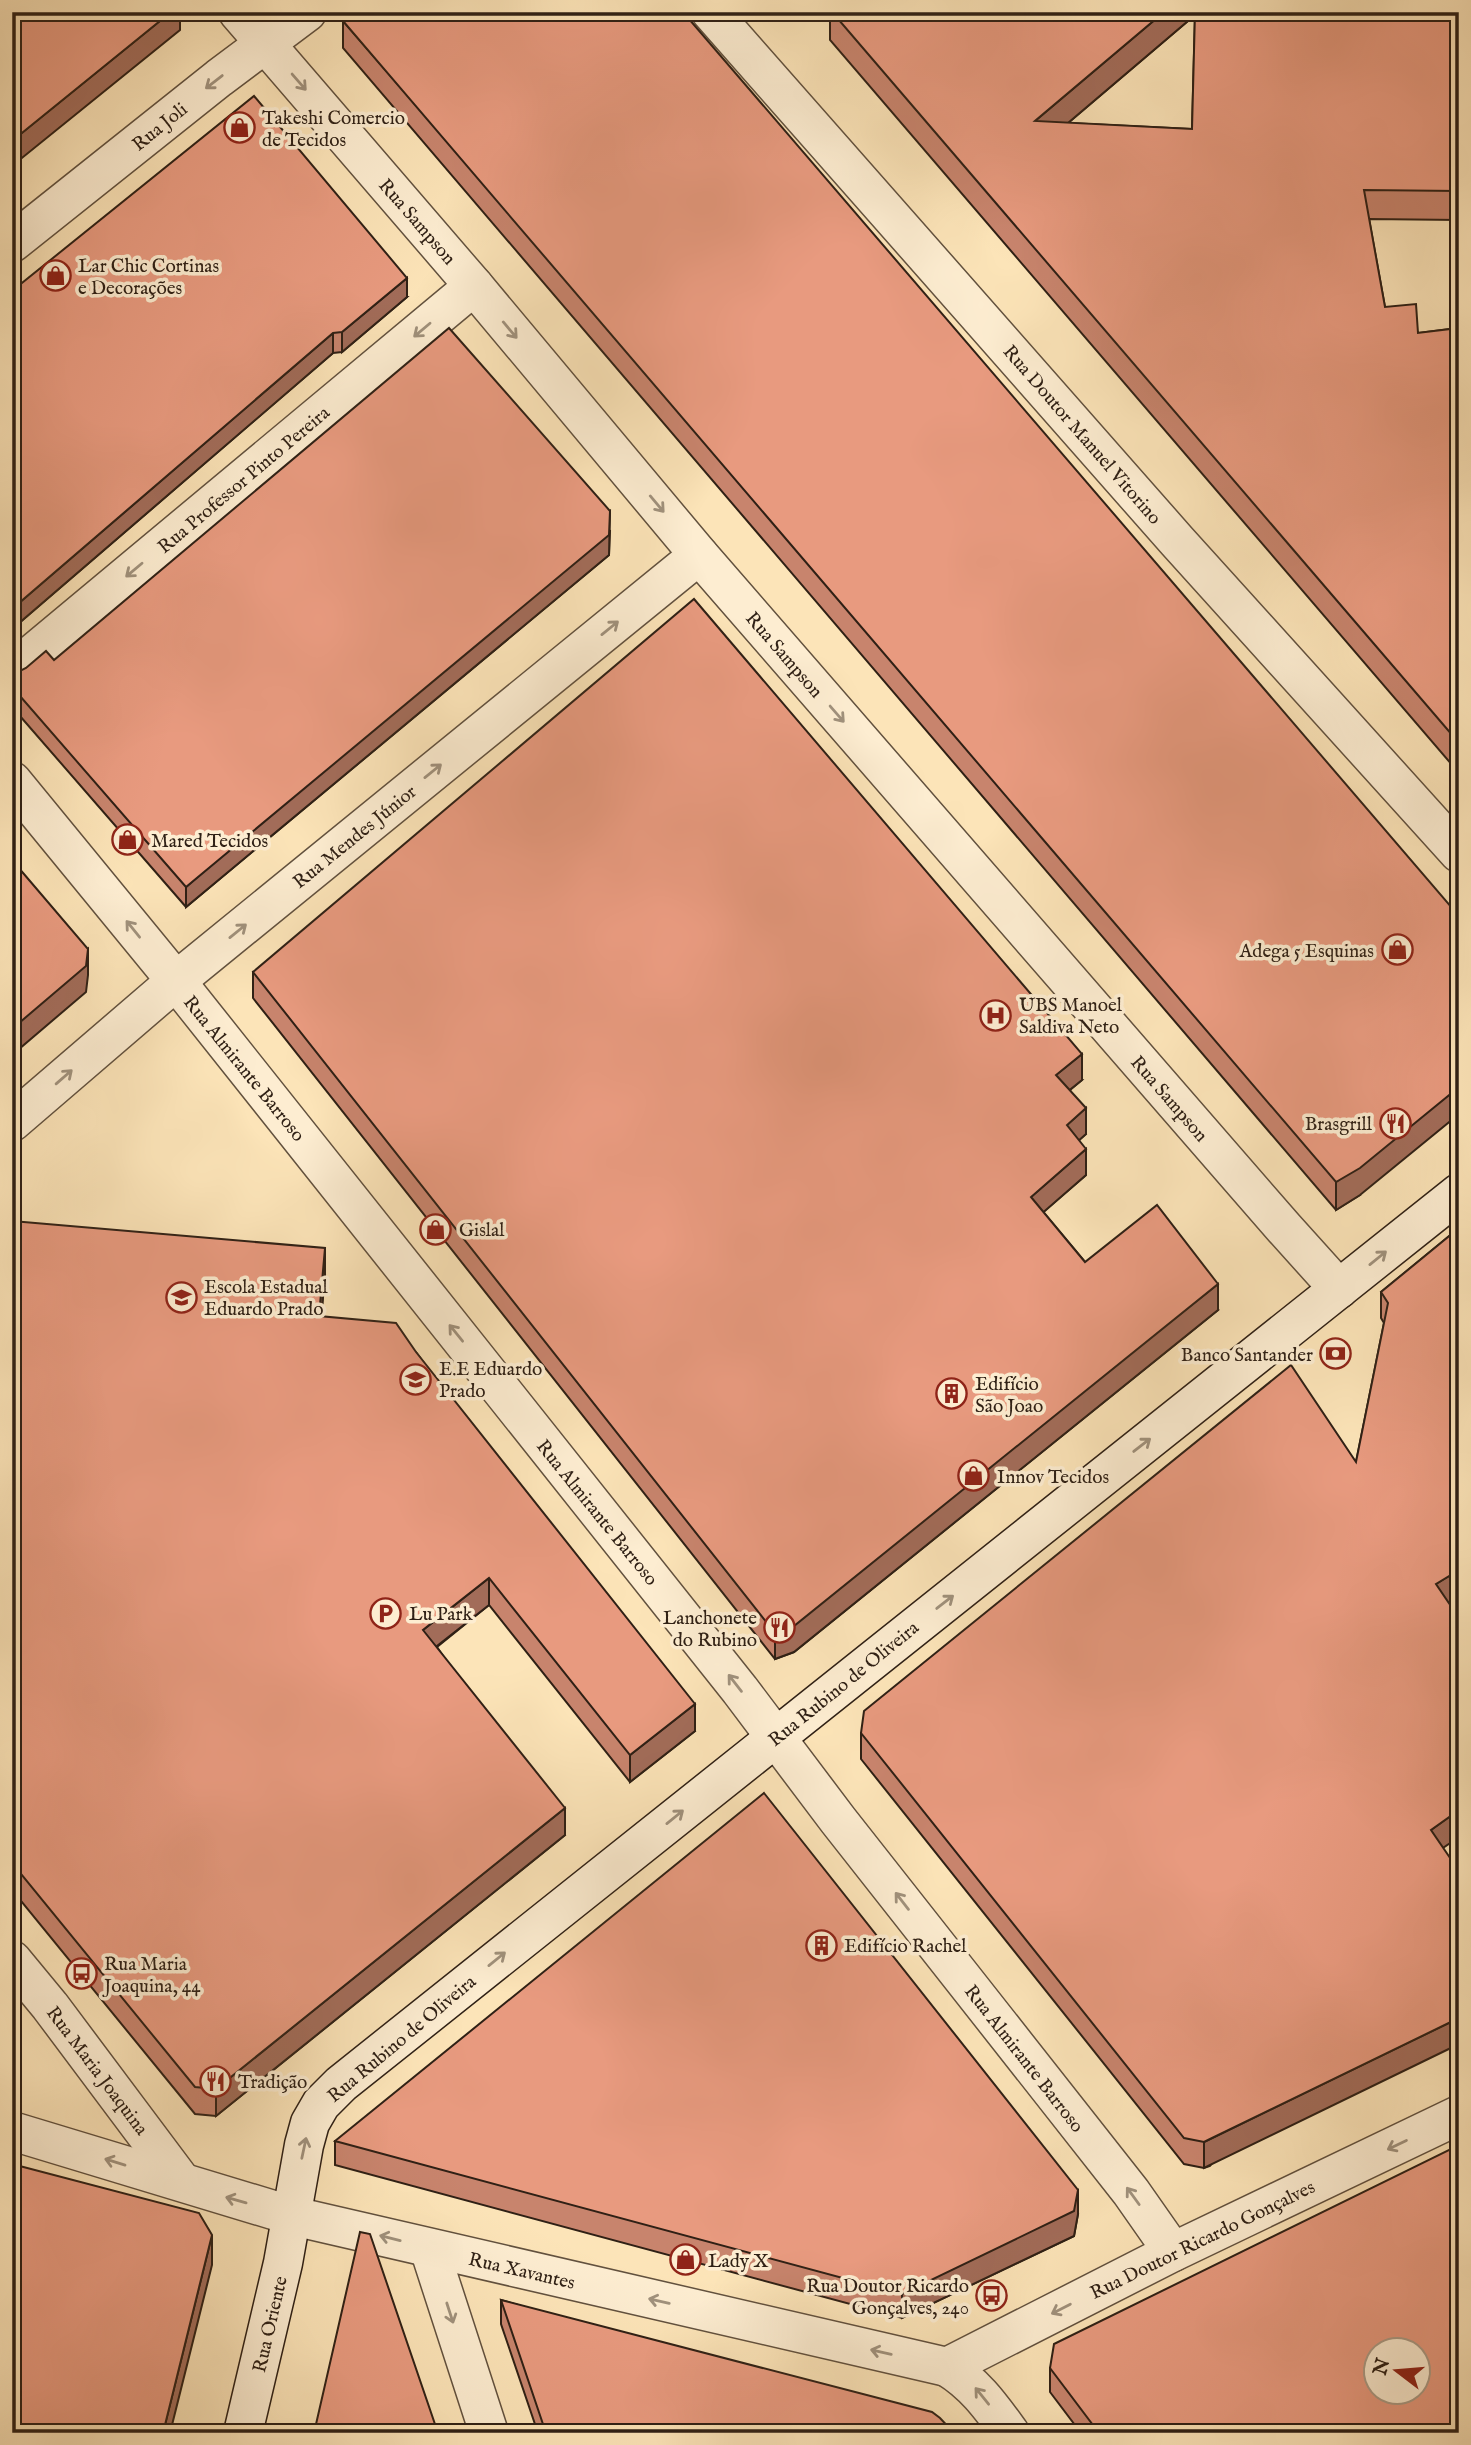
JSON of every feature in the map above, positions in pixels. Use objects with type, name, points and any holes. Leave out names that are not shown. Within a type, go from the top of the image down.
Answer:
[{"type":"street","name":"Rua Sampson","points":[[238,12],[474,286],[699,555],[1339,1289]]},
{"type":"street","name":"Rua Joli","points":[[12,243],[264,43],[307,12]]},
{"type":"street","name":"Rua Doutor Manuel Vitorino","points":[[711,12],[1177,541],[1459,853]]},
{"type":"street","name":"Rua Professor Pinto Pereira","points":[[12,671],[474,286]]},
{"type":"street","name":"Rua Mendes Júnior","points":[[12,1122],[176,981],[699,555]]},
{"type":"street","name":"Rua Almirante Barroso","points":[[12,781],[176,981],[777,1737],[838,1820],[1131,2192],[1173,2252]]},
{"type":"street","name":"Rua Rubino de Oliveira","points":[[293,2216],[310,2123],[321,2104],[341,2084],[1459,1193]]},
{"type":"street","name":"Rua Maria Joaquina","points":[[12,1960],[50,2006],[181,2181]]},
{"type":"street","name":"Rua Doutor Ricardo Gonçalves","points":[[947,2367],[1173,2252],[1459,2115]]},
{"type":"street","name":"Rua Xavantes","points":[[12,2131],[293,2216],[947,2367],[978,2390],[1010,2433]]},
{"type":"street","name":"Rua Oriente","points":[[243,2433],[293,2216]]},
{"type":"street","points":[[429,2248],[489,2433]]},
{"type":"building","points":[[12,12],[171,12],[12,141]]},
{"type":"building","points":[[355,12],[683,12],[1459,916],[1459,1087],[1360,1168],[1336,1182],[343,21]]},
{"type":"building","points":[[832,12],[1164,12],[1035,121],[1192,129],[1195,12],[1459,12],[1459,191],[1364,190],[1385,307],[1416,304],[1418,333],[1459,328],[1459,743]]},
{"type":"building","points":[[254,96],[407,278],[342,332],[333,333],[12,609],[12,291]]},
{"type":"building","points":[[449,328],[610,511],[609,535],[186,887],[13,688],[12,672],[26,668],[46,651],[54,660]]},
{"type":"building","points":[[694,599],[1082,1054],[1056,1075],[1086,1108],[1067,1125],[1086,1149],[1031,1197],[1085,1262],[1157,1205],[1218,1284],[794,1626],[775,1633],[253,972]]},
{"type":"building","points":[[12,611],[18,618],[12,623]]},
{"type":"building","points":[[12,860],[88,949],[86,966],[12,1029]]},
{"type":"building","points":[[12,1221],[325,1248],[319,1316],[396,1323],[416,1352],[695,1704],[630,1755],[489,1578],[423,1630],[565,1808],[216,2089],[195,2087],[12,1863]]},
{"type":"building","points":[[1459,1228],[1459,1570],[1436,1584],[1459,1618],[1459,1810],[1431,1830],[1459,1871],[1459,2018],[1204,2142],[1184,2138],[861,1733],[864,1711],[1291,1365],[1356,1462],[1388,1303],[1381,1292]]},
{"type":"building","points":[[764,1793],[1078,2190],[1074,2211],[902,2294],[335,2141]]},
{"type":"building","points":[[1459,2145],[1459,2433],[1099,2433],[1050,2368],[1054,2344]]},
{"type":"building","points":[[12,2164],[199,2213],[212,2235],[163,2433],[12,2433]]},
{"type":"building","points":[[360,2232],[370,2234],[438,2433],[314,2433]]},
{"type":"building","points":[[501,2300],[932,2412],[954,2433],[546,2433]]},
{"type":"place","name":"Takeshi Comercio de Tecidos","points":[[239,128]]},
{"type":"place","name":"Lar Chic Cortinas e Decorações","points":[[55,276]]},
{"type":"place","name":"Mared Tecidos","points":[[128,840]]},
{"type":"place","name":"Adega 5 Esquinas","points":[[1397,950]]},
{"type":"place","name":"UBS Manoel Saldiva Neto","points":[[996,1015]]},
{"type":"place","name":"Brasgrill","points":[[1395,1123]]},
{"type":"place","name":"Gislal","points":[[436,1229]]},
{"type":"place","name":"Escola Estadual Eduardo Prado","points":[[181,1297]]},
{"type":"place","name":"Banco Santander","points":[[1336,1354]]},
{"type":"place","name":"E.E Eduardo Prado","points":[[416,1379]]},
{"type":"place","name":"Edifício São Joao","points":[[952,1394]]},
{"type":"place","name":"Innov Tecidos","points":[[974,1476]]},
{"type":"place","name":"Lu Park","points":[[386,1613]]},
{"type":"place","name":"Lanchonete do Rubino","points":[[780,1628]]},
{"type":"place","name":"Edifício Rachel","points":[[821,1945]]},
{"type":"place","name":"Rua Maria Joaquina, 44","points":[[81,1974]]},
{"type":"place","name":"Tradição","points":[[215,2081]]},
{"type":"place","name":"Lady X","points":[[685,2260]]},
{"type":"place","name":"Rua Doutor Ricardo Gonçalves, 240","points":[[992,2296]]}]
